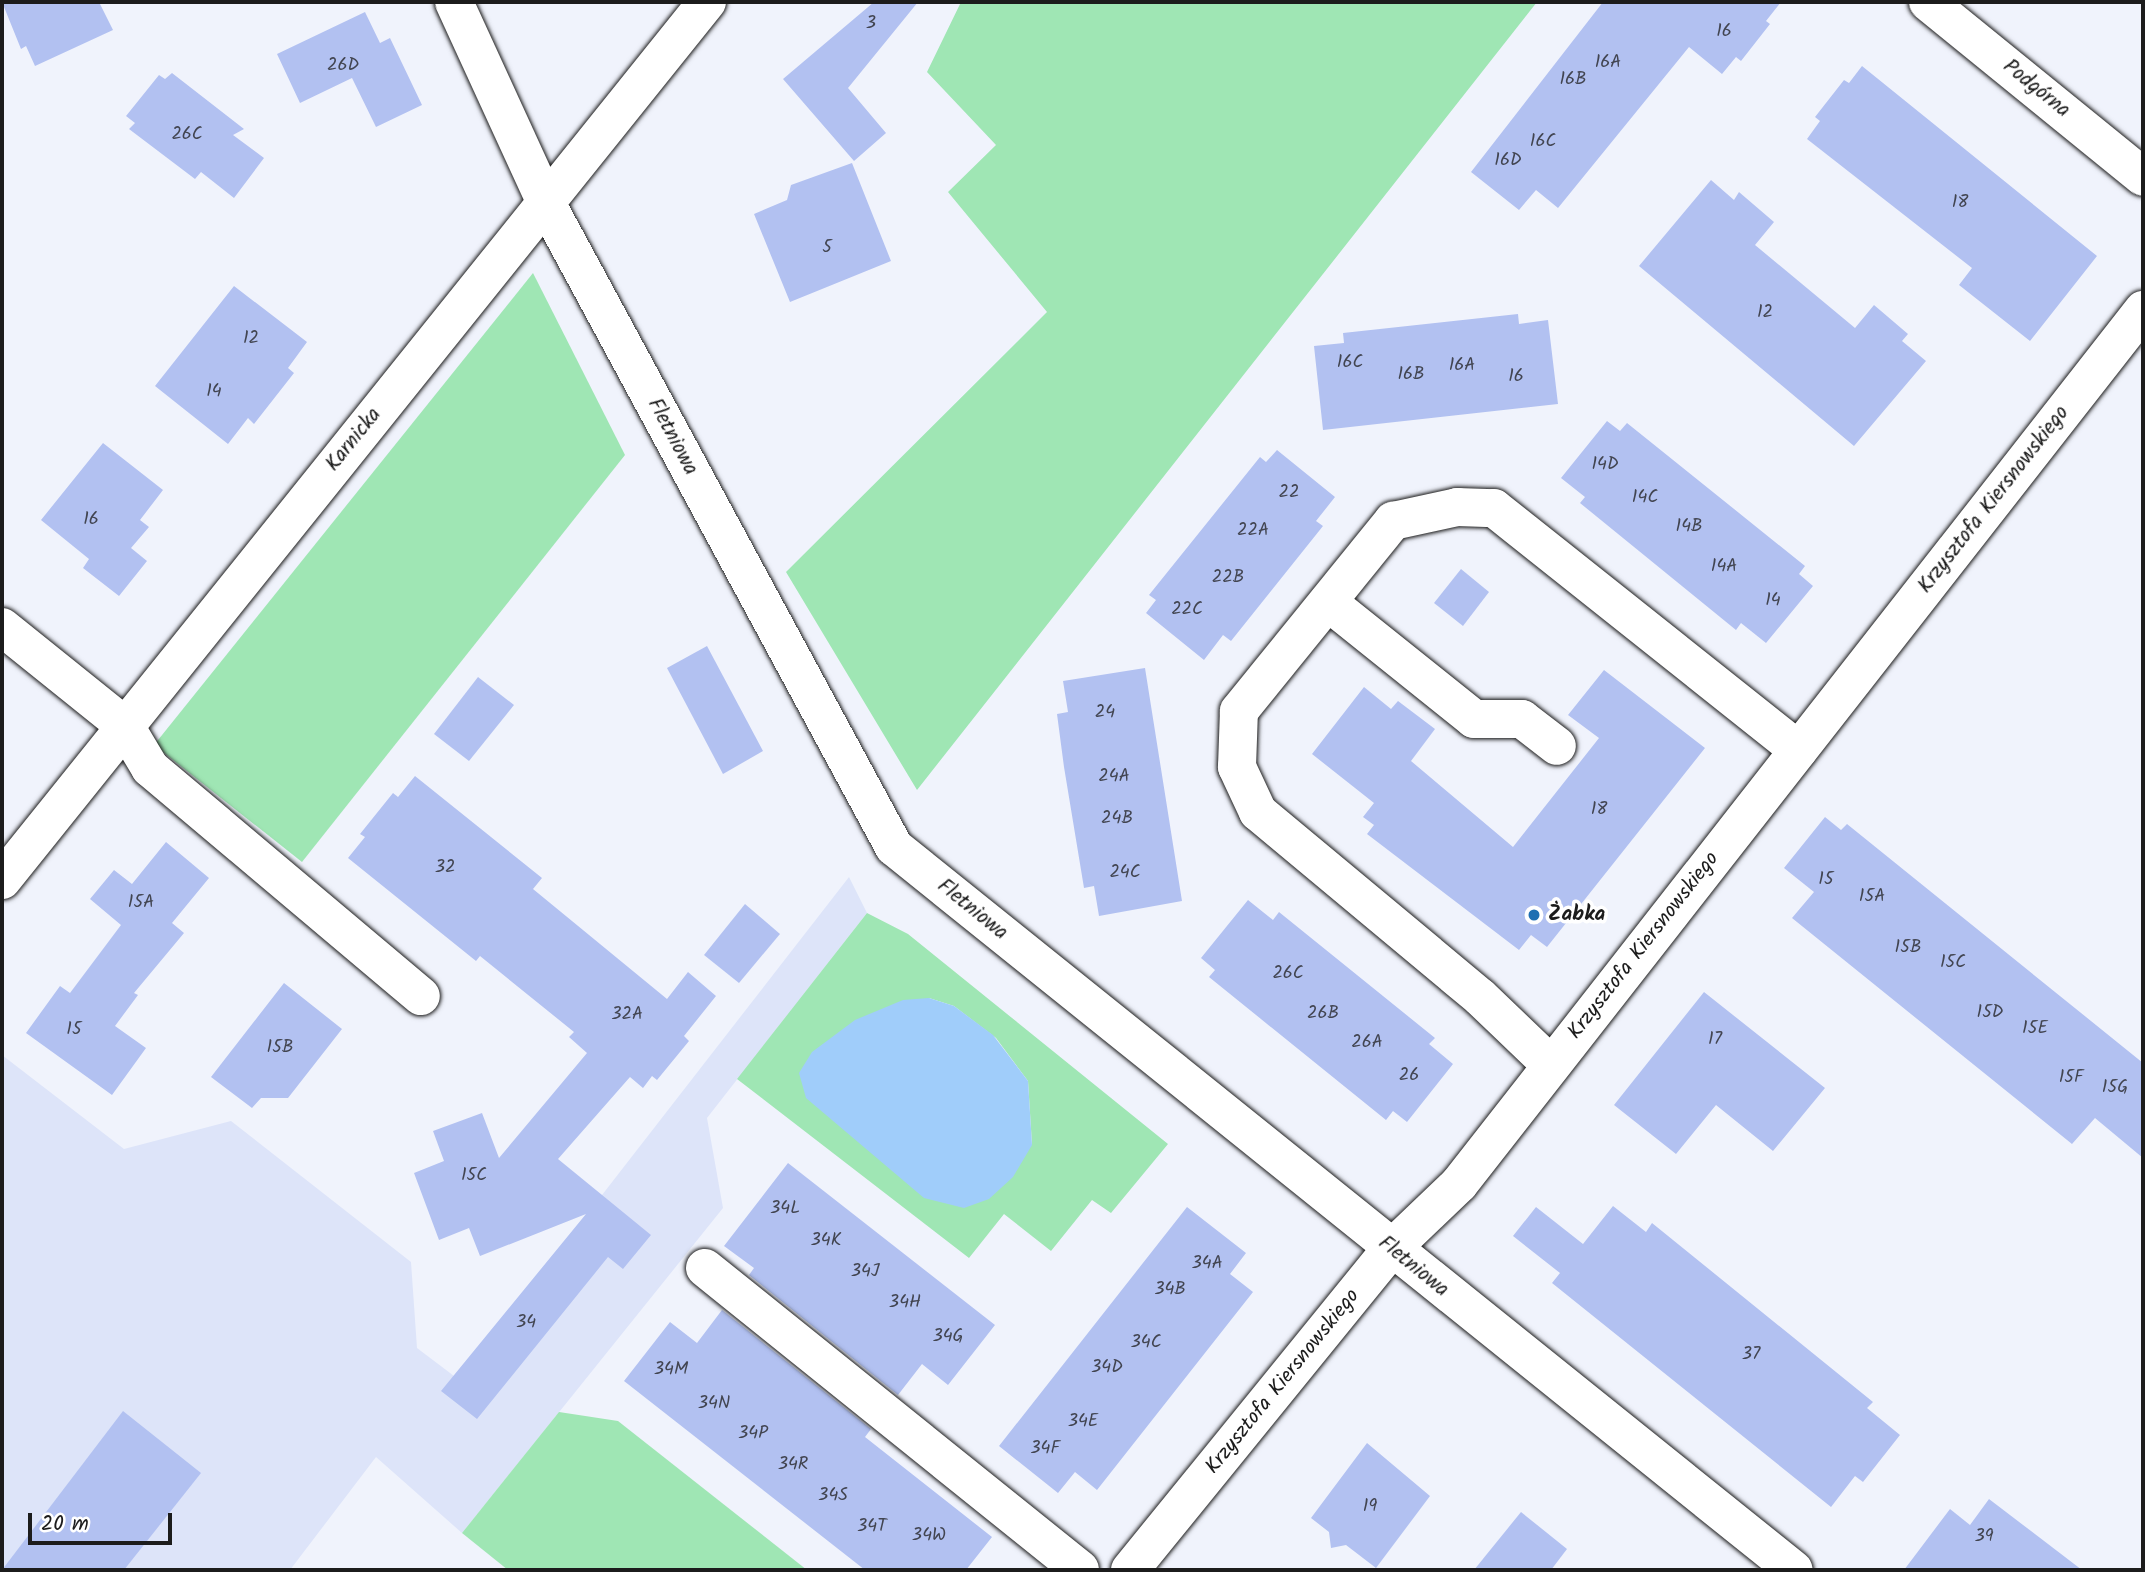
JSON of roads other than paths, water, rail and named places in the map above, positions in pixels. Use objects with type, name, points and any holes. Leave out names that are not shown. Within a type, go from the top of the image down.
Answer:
[{"type":"street","name":"Fletniowa","points":[[454,2],[545,201],[894,847],[1391,1249],[1794,1570]]},
{"type":"street","name":"Karnicka","points":[[2,880],[707,2]]},
{"type":"street","name":"Podgórna","points":[[1928,2],[2143,177]]},
{"type":"street","name":"Krzysztofa Kiersnowskiego","points":[[1130,1570],[1391,1249],[1459,1184],[2143,310]]},
{"type":"street","points":[[1550,1065],[1479,997],[1258,812],[1237,767],[1239,711],[1393,522],[1457,507],[1494,508],[1798,750]]},
{"type":"street","points":[[1328,602],[1474,719],[1522,719],[1557,746]]},
{"type":"street","points":[[2,627],[125,726],[150,768],[421,996]]},
{"type":"street","points":[[705,1268],[1080,1570]]},
{"type":"water","points":[[929,998],[954,1006],[993,1035],[1028,1081],[1032,1145],[1013,1177],[989,1199],[964,1208],[924,1198],[806,1098],[799,1073],[812,1052],[855,1020],[903,1000]]},
{"type":"place","name":"Żabka","points":[[1534,915]]}]
